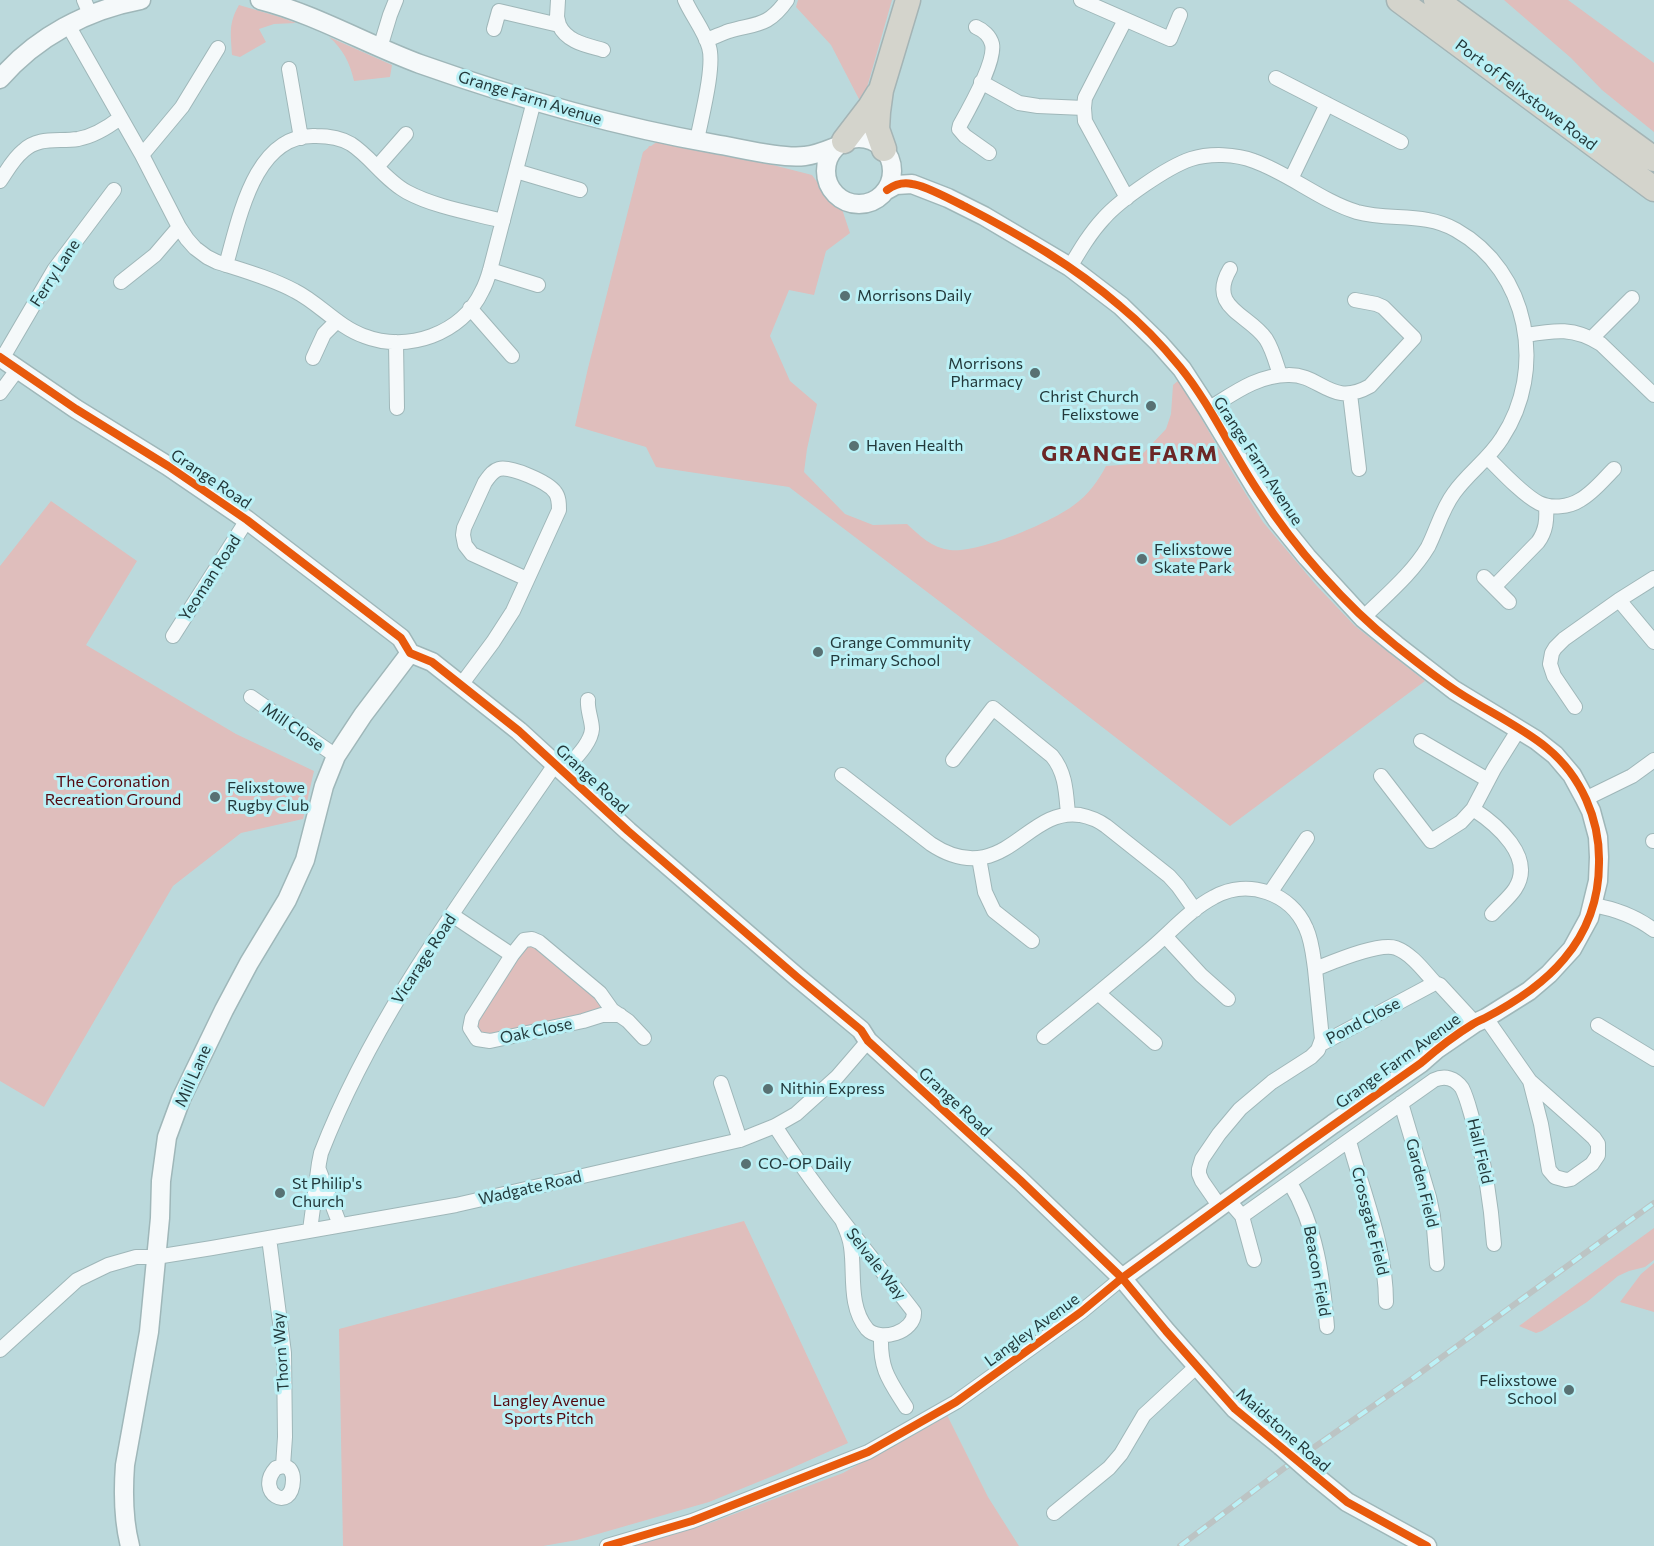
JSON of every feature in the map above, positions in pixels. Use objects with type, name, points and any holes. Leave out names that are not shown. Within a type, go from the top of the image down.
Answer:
[{"type":"highway","points":[[887,153],[877,121],[881,90],[908,0]]},
{"type":"highway","name":"Port of Felixstowe Road","points":[[1399,0],[1654,189]]},
{"type":"highway","name":"Port of Felixstowe Road","points":[[1436,0],[1654,159]]},
{"type":"highway","points":[[1448,0],[1486,36]]},
{"type":"highway","points":[[839,144],[881,90]]},
{"type":"street","points":[[2,72],[68,25],[87,7],[141,0]]},
{"type":"street","name":"Grange Farm Avenue","points":[[260,0],[279,2],[420,64],[534,102],[626,126],[791,157],[811,155],[839,144]]},
{"type":"street","points":[[380,48],[396,0]]},
{"type":"street","points":[[558,0],[557,17],[559,25],[567,36],[574,41],[603,50]]},
{"type":"street","points":[[685,0],[710,49],[710,71],[697,140]]},
{"type":"street","points":[[706,40],[729,31],[758,25],[776,14],[787,0]]},
{"type":"street","points":[[1081,0],[1170,39],[1180,15]]},
{"type":"street","points":[[494,29],[499,11],[559,25]]},
{"type":"street","points":[[1125,20],[1085,98],[1084,108],[1086,121],[1127,198]]},
{"type":"street","points":[[68,25],[142,155],[179,227],[195,248],[207,257],[293,290],[337,321],[364,336],[396,342],[412,341],[449,329],[476,302],[482,292],[490,270],[534,102]]},
{"type":"street","points":[[976,27],[983,30],[992,44],[990,62],[959,129],[989,153]]},
{"type":"street","points":[[142,155],[182,107],[218,48]]},
{"type":"street","points":[[289,69],[301,138]]},
{"type":"street","points":[[1276,78],[1401,142]]},
{"type":"street","points":[[981,82],[1018,103],[1084,108]]},
{"type":"street","points":[[1291,179],[1327,104]]},
{"type":"street","points":[[0,181],[24,149],[33,144],[44,140],[79,139],[103,130],[120,118]]},
{"type":"street","points":[[377,167],[406,134]]},
{"type":"street","points":[[226,265],[243,206],[264,163],[281,146],[311,135],[340,139],[349,143],[360,150],[397,186],[418,197],[503,221]]},
{"type":"street","points":[[887,190],[892,168],[887,153],[876,142],[865,138],[854,138],[839,144],[830,154],[825,172],[830,189],[838,198],[854,204],[865,204],[878,199],[896,184],[912,184]]},
{"type":"street","name":"Grange Farm Avenue","points":[[887,153],[912,184],[948,198],[984,216],[1070,267],[1121,306],[1182,369],[1257,490],[1277,520],[1307,557],[1363,618],[1454,690],[1519,729],[1555,755],[1572,775],[1595,824],[1599,847],[1598,881],[1593,905],[1582,932],[1562,962],[1529,991],[1437,1049],[1421,1063],[1122,1278]]},
{"type":"street","points":[[1070,267],[1083,245],[1104,218],[1127,198],[1163,173],[1190,159],[1226,156],[1253,160],[1350,210],[1379,216],[1421,218],[1446,225],[1466,236],[1484,251],[1503,272],[1514,292],[1526,335],[1526,374],[1515,415],[1503,437],[1451,496],[1423,553],[1363,618]]},
{"type":"street","name":"Grange Farm Avenue","points":[[791,157],[813,171],[830,189]]},
{"type":"street","points":[[516,171],[580,190]]},
{"type":"street","name":"Ferry Lane","points":[[0,393],[6,362],[54,270],[114,190]]},
{"type":"street","points":[[121,282],[155,255],[179,227]]},
{"type":"street","points":[[1230,269],[1223,284],[1226,302],[1266,339],[1280,375]]},
{"type":"street","points":[[490,270],[538,285]]},
{"type":"street","points":[[1592,338],[1632,298]]},
{"type":"street","points":[[1208,409],[1265,377],[1291,374],[1303,377],[1331,391],[1350,394],[1370,386],[1414,338],[1383,307],[1355,300]]},
{"type":"street","points":[[470,308],[512,356]]},
{"type":"street","points":[[313,358],[324,334],[337,321]]},
{"type":"street","points":[[1526,335],[1559,330],[1572,331],[1592,338],[1654,395]]},
{"type":"street","points":[[396,342],[397,408]]},
{"type":"street","name":"Grange Road","points":[[6,362],[168,466],[247,520],[401,638],[410,653],[432,662],[519,731],[628,831],[861,1030],[868,1041],[1020,1180],[1122,1278]]},
{"type":"street","points":[[1350,394],[1359,470]]},
{"type":"street","points":[[1486,457],[1530,497],[1546,506],[1555,507],[1578,502],[1614,469]]},
{"type":"street","points":[[461,685],[505,626],[557,516],[558,499],[554,490],[509,469],[497,470],[485,482],[464,528],[465,545],[472,554],[527,579]]},
{"type":"street","points":[[1509,602],[1489,582],[1538,542],[1546,523],[1546,506]]},
{"type":"street","name":"Yeoman Road","points":[[173,636],[247,520]]},
{"type":"street","points":[[1575,707],[1554,676],[1550,664],[1555,648],[1619,600],[1654,578]]},
{"type":"street","points":[[1619,600],[1654,642]]},
{"type":"street","name":"Mill Lane","points":[[130,1546],[124,1515],[123,1483],[148,1343],[160,1218],[161,1181],[167,1137],[181,1099],[224,1010],[286,900],[305,860],[324,786],[336,756],[363,715],[410,653]]},
{"type":"street","name":"Mill Close","points":[[251,697],[336,756]]},
{"type":"street","name":"Vicarage Road","points":[[310,1230],[318,1168],[324,1147],[370,1047],[452,915],[560,767],[584,747],[592,729],[587,706],[588,700]]},
{"type":"street","points":[[953,760],[993,708],[1052,756],[1058,764],[1064,779],[1068,814]]},
{"type":"street","points":[[1381,776],[1431,841],[1467,817],[1519,729]]},
{"type":"street","points":[[1421,741],[1488,780]]},
{"type":"street","points":[[1585,799],[1632,776],[1654,760]]},
{"type":"street","points":[[843,775],[938,849],[957,856],[979,858],[999,851],[1050,818],[1068,814],[1094,819],[1106,826],[1174,881],[1195,910]]},
{"type":"street","points":[[1473,809],[1493,823],[1518,853],[1519,876],[1515,889],[1492,914]]},
{"type":"street","points":[[1044,1037],[1166,937],[1195,910],[1214,897],[1232,890],[1258,889],[1270,892],[1307,838]]},
{"type":"street","points":[[979,858],[985,892],[994,911],[1032,941]]},
{"type":"street","name":"Pond Close","points":[[1270,892],[1292,906],[1302,920],[1310,939],[1315,969],[1321,1044],[1435,983]]},
{"type":"street","points":[[1593,905],[1633,916],[1654,930]]},
{"type":"street","points":[[452,915],[512,955]]},
{"type":"street","points":[[1166,937],[1201,975],[1228,999]]},
{"type":"street","name":"Oak Close","points":[[620,1015],[602,1015],[490,1041],[477,1039],[470,1028],[472,1018],[512,955],[524,940],[528,939],[536,940],[600,993],[609,1006],[620,1015],[644,1038]]},
{"type":"street","points":[[1315,969],[1372,949],[1392,947],[1418,963],[1435,983],[1480,1020],[1530,1081],[1589,1133],[1598,1144],[1598,1155],[1593,1164],[1571,1179],[1556,1177],[1549,1170],[1530,1081]]},
{"type":"street","points":[[1098,993],[1155,1043]]},
{"type":"street","points":[[1598,1025],[1654,1059]]},
{"type":"street","name":"Wadgate Road","points":[[0,1350],[64,1291],[88,1274],[119,1261],[136,1257],[156,1257],[456,1205],[740,1140],[776,1126],[796,1114],[824,1090],[868,1041]]},
{"type":"street","points":[[1254,1260],[1242,1216],[1225,1204],[1202,1181],[1199,1169],[1202,1159],[1227,1123],[1240,1109],[1272,1082],[1311,1057],[1321,1044]]},
{"type":"street","points":[[1242,1216],[1436,1079],[1421,1063]]},
{"type":"street","name":"Hall Field","points":[[1436,1079],[1448,1077],[1453,1079],[1462,1088],[1466,1097],[1487,1179],[1494,1244]]},
{"type":"street","points":[[722,1083],[740,1140]]},
{"type":"street","name":"Garden Field","points":[[1401,1103],[1429,1197],[1437,1264]]},
{"type":"street","name":"Selvale Way","points":[[776,1126],[842,1220],[914,1312],[914,1318],[908,1326],[896,1333],[881,1336],[867,1328],[858,1309],[854,1292],[851,1244],[842,1220]]},
{"type":"street","name":"Crossgate Field","points":[[1349,1141],[1381,1256],[1386,1302]]},
{"type":"street","points":[[318,1168],[340,1225]]},
{"type":"street","name":"Beacon Field","points":[[1290,1183],[1304,1208],[1311,1232],[1325,1300],[1327,1327]]},
{"type":"street","name":"Thorn Way","points":[[269,1238],[284,1353],[283,1466]]},
{"type":"street","name":"Maidstone Road","points":[[1122,1278],[1235,1409],[1347,1502],[1427,1546]]},
{"type":"street","name":"Langley Avenue","points":[[607,1546],[692,1521],[868,1452],[957,1402],[1081,1312],[1122,1278]]},
{"type":"street","points":[[881,1336],[883,1367],[906,1407]]},
{"type":"street","points":[[1054,1513],[1109,1468],[1121,1454],[1144,1415],[1197,1366]]},
{"type":"green space","points":[[798,0],[892,0],[866,91],[860,101],[831,45],[796,7]]},
{"type":"green space","points":[[1504,0],[1568,0],[1654,63],[1654,132],[1602,90],[1571,58]]},
{"type":"green space","points":[[239,5],[296,23],[274,24],[259,29],[266,42],[240,57],[232,55],[232,24]]},
{"type":"green space","points":[[329,37],[392,65],[390,77],[354,81],[345,57]]},
{"type":"green space","points":[[664,137],[812,175],[828,197],[841,206],[850,233],[826,251],[814,295],[789,290],[770,336],[790,381],[817,404],[804,472],[845,514],[873,525],[907,524],[932,544],[950,550],[978,547],[1032,528],[1063,512],[1084,497],[1106,466],[1133,464],[1166,429],[1171,414],[1173,385],[1179,380],[1263,522],[1316,585],[1355,626],[1425,681],[1230,826],[789,487],[656,467],[646,447],[575,426],[643,152]]},
{"type":"green space","name":"The Coronation Recreation Ground","points":[[51,501],[137,561],[86,645],[236,734],[314,771],[303,819],[241,833],[173,886],[44,1107],[0,1081],[0,566]]},
{"type":"green space","points":[[534,943],[600,1000],[600,1009],[598,1012],[490,1038],[479,1035],[475,1019],[521,947]]},
{"type":"green space","name":"Langley Avenue Sports Pitch","points":[[744,1221],[848,1443],[709,1502],[577,1540],[543,1546],[343,1546],[339,1329]]},
{"type":"green space","points":[[1654,1228],[1654,1260],[1645,1267],[1618,1276],[1587,1302],[1542,1331],[1536,1333],[1519,1326]]},
{"type":"green space","points":[[1654,1263],[1654,1312],[1620,1302],[1641,1274]]},
{"type":"green space","points":[[947,1415],[988,1497],[1019,1546],[628,1546],[713,1522],[843,1473]]},
{"type":"railway","points":[[1180,1546],[1283,1469],[1416,1376],[1654,1203]]},
{"type":"cycle path","points":[[607,1546],[692,1521],[868,1452],[956,1402],[1081,1312],[1122,1278],[1421,1063],[1453,1037],[1537,985],[1556,968],[1579,938],[1590,914],[1597,889],[1599,863],[1596,830],[1586,800],[1570,772],[1537,740],[1458,692],[1418,663],[1376,629],[1340,594],[1289,535],[1250,478],[1191,382],[1144,327],[1102,291],[1065,264],[986,218],[918,185],[902,184],[887,190]]},
{"type":"cycle path","points":[[0,357],[247,520],[401,638],[410,653],[432,662],[519,731],[628,831],[861,1030],[868,1041],[1020,1180],[1122,1278],[1235,1409],[1347,1502],[1427,1546]]},
{"type":"place","name":"Morrisons Daily","points":[[845,296]]},
{"type":"place","name":"Morrisons Pharmacy","points":[[1035,373]]},
{"type":"place","name":"Christ Church Felixstowe","points":[[1151,406]]},
{"type":"place","name":"Haven Health","points":[[854,446]]},
{"type":"place","name":"Felixstowe Skate Park","points":[[1142,559]]},
{"type":"place","name":"Grange Community Primary School","points":[[818,652]]},
{"type":"place","name":"Felixstowe Rugby Club","points":[[215,797]]},
{"type":"place","name":"Nithin Express","points":[[768,1089]]},
{"type":"place","name":"CO-OP Daily","points":[[746,1164]]},
{"type":"place","name":"St Philip's Church","points":[[280,1193]]},
{"type":"place","name":"Felixstowe School","points":[[1569,1390]]},
{"type":"district","name":"GRANGE FARM","points":[[1130,454]]}]
